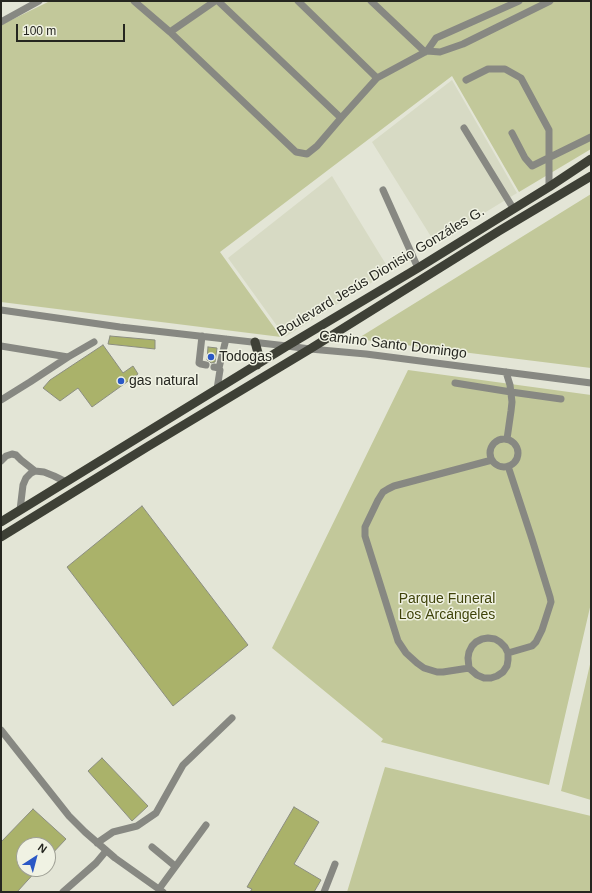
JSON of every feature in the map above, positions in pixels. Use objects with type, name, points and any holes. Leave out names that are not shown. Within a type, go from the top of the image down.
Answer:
[{"type":"main road","name":"Boulevard Jesús Dionisio Gonzáles G.","points":[[1,522],[287,346],[418,268],[549,187],[591,159]]},
{"type":"main road","name":"Boulevard Jesús Dionisio Gonzáles G.","points":[[1,537],[591,176]]},
{"type":"main road","points":[[255,342],[258,353],[257,365]]},
{"type":"street","points":[[1,22],[39,1]]},
{"type":"street","points":[[134,1],[170,32],[296,152],[307,154],[317,146],[340,118],[378,78],[426,52],[436,38],[518,1]]},
{"type":"street","points":[[170,32],[217,1],[340,118]]},
{"type":"street","points":[[298,1],[378,78]]},
{"type":"street","points":[[371,1],[426,52],[440,52],[462,44],[550,1]]},
{"type":"street","points":[[466,80],[488,69],[506,69],[521,78],[550,130],[549,187]]},
{"type":"street","points":[[464,128],[513,208]]},
{"type":"street","points":[[512,133],[525,158],[532,166],[591,137]]},
{"type":"street","points":[[382,190],[418,268]]},
{"type":"street","name":"Camino Santo Domingo","points":[[1,310],[74,321],[310,349],[366,354],[591,383]]},
{"type":"street","points":[[202,336],[200,363],[206,365]]},
{"type":"street","points":[[217,389],[220,371],[217,367],[226,339]]},
{"type":"street","points":[[1,400],[94,342]]},
{"type":"street","points":[[1,346],[68,357]]},
{"type":"street","points":[[506,372],[511,392],[511,411],[507,439]]},
{"type":"street","points":[[455,383],[561,399]]},
{"type":"street","points":[[507,439],[514,443],[517,447],[517,456],[508,466],[499,466],[490,456],[491,447],[498,440],[507,439]]},
{"type":"street","points":[[1,461],[6,456],[12,454],[16,455],[35,471]]},
{"type":"street","points":[[469,668],[438,672],[424,668],[406,654],[398,641],[365,536],[365,527],[378,500],[383,492],[388,489],[394,486],[492,460]]},
{"type":"street","points":[[508,466],[551,602],[542,630],[536,642],[532,646],[508,653]]},
{"type":"street","points":[[20,510],[23,485],[29,474],[35,471],[40,471],[66,482]]},
{"type":"street","points":[[482,639],[495,639],[505,647],[508,653],[507,666],[503,672],[497,676],[484,678],[477,676],[469,668],[469,652],[476,642],[482,639]]},
{"type":"street","points":[[97,843],[113,832],[136,826],[156,813],[183,765],[232,718]]},
{"type":"street","points":[[1,730],[68,816],[106,851],[161,890],[176,866],[206,825]]},
{"type":"street","points":[[152,847],[176,866]]},
{"type":"street","points":[[63,892],[96,863],[106,851]]},
{"type":"street","points":[[324,892],[335,864]]},
{"type":"shaded area","points":[[452,80],[517,193],[435,243],[372,142]]},
{"type":"shaded area","points":[[332,176],[390,271],[285,337],[228,258]]},
{"type":"green space","points":[[50,1],[591,1],[591,149],[519,192],[452,76],[220,252],[281,337],[1,302],[1,25]]},
{"type":"green space","points":[[591,194],[591,368],[357,339]]},
{"type":"green space","name":"Parque Funeral Los Arcángeles","points":[[408,370],[591,395],[591,603],[549,785],[381,742],[383,739],[272,648]]},
{"type":"green space","points":[[591,660],[591,800],[561,791]]},
{"type":"green space","points":[[385,767],[591,816],[591,892],[347,892]]},
{"type":"building","points":[[110,336],[155,340],[155,349],[108,344]]},
{"type":"building","points":[[103,345],[123,373],[133,366],[138,374],[92,407],[78,388],[60,401],[43,388],[50,380]]},
{"type":"building","name":"Todogas","points":[[208,347],[217,348],[215,362],[211,363],[207,360]]},
{"type":"building","points":[[142,506],[248,645],[173,706],[67,567]]},
{"type":"building","points":[[102,758],[148,806],[132,821],[88,771]]},
{"type":"building","points":[[294,807],[319,822],[294,864],[321,880],[314,892],[250,892],[252,889],[247,887]]},
{"type":"building","points":[[33,809],[66,839],[56,850],[56,837],[16,837],[16,877],[31,877],[17,892],[1,892],[1,842]]},
{"type":"place","name":"Todogas","points":[[211,357]]},
{"type":"place","name":"gas natural","points":[[121,381]]}]
